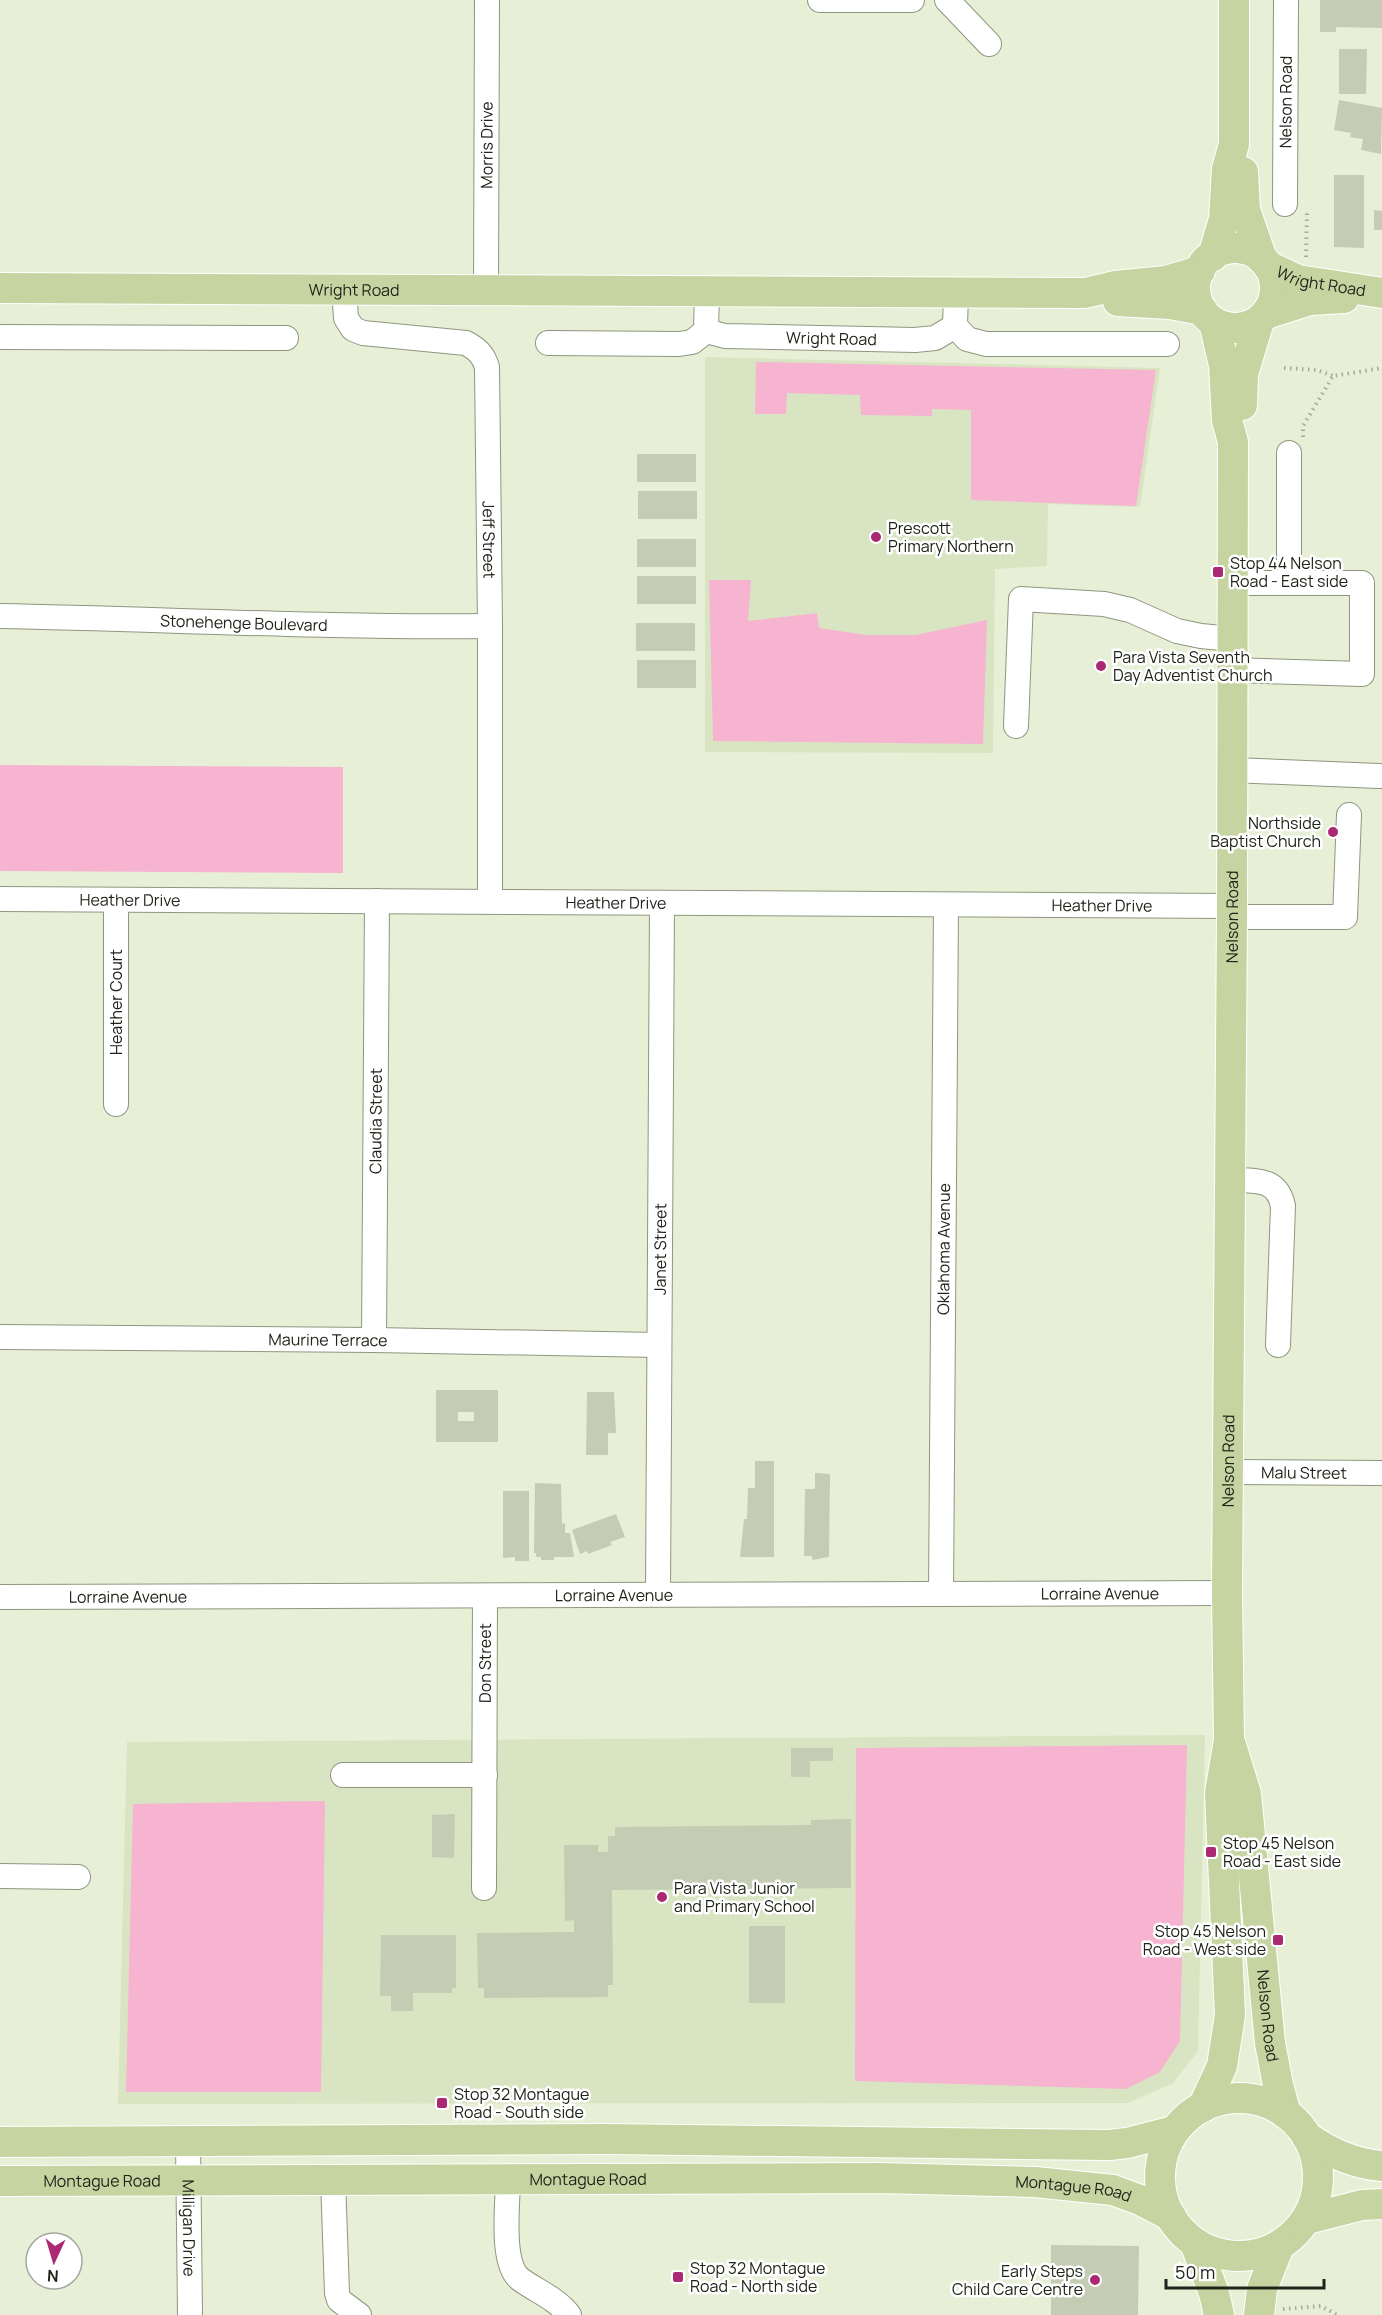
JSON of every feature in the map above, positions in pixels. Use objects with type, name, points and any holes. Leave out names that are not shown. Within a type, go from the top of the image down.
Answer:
[{"type":"main road","points":[[1234,0],[1234,144],[1227,169],[1224,219],[1196,293],[1208,316],[1226,327],[1240,328],[1262,317],[1272,303],[1275,290],[1274,278],[1247,220],[1242,162],[1234,144]]},
{"type":"main road","points":[[1206,263],[1225,250],[1238,249],[1251,252],[1265,262]]},
{"type":"main road","name":"Wright Road","points":[[1265,262],[1298,279],[1378,293]]},
{"type":"main road","name":"Wright Road","points":[[1085,293],[1115,286],[1166,281],[1206,263]]},
{"type":"main road","name":"Wright Road","points":[[0,288],[1085,293],[1117,300],[1170,304],[1208,316]]},
{"type":"main road","name":"Wright Road","points":[[1262,317],[1310,300],[1357,298],[1378,293]]},
{"type":"main road","name":"Nelson Road","points":[[1203,2107],[1222,2066],[1230,2015],[1220,1793],[1229,1740],[1227,1593],[1233,442],[1227,420],[1224,365],[1208,316]]},
{"type":"main road","name":"Nelson Road","points":[[1233,442],[1241,418],[1243,374],[1262,317]]},
{"type":"main road","name":"Nelson Road","points":[[1229,1740],[1246,1794],[1270,2043],[1286,2114]]},
{"type":"main road","points":[[1307,2137],[1315,2155],[1319,2183],[1315,2202],[1307,2219],[1290,2239],[1279,2246],[1259,2253],[1237,2256],[1222,2254],[1195,2243],[1181,2231],[1164,2205],[1159,2180],[1163,2154],[1174,2132],[1192,2114],[1203,2107],[1224,2100],[1246,2099],[1267,2104],[1286,2114],[1307,2137],[1323,2149],[1350,2161],[1382,2166]]},
{"type":"main road","points":[[0,2142],[769,2139],[1099,2145],[1127,2143],[1174,2132]]},
{"type":"main road","name":"Montague Road","points":[[0,2181],[880,2178],[1035,2182],[1113,2190],[1140,2200],[1171,2216]]},
{"type":"main road","points":[[1307,2219],[1362,2205],[1382,2204]]},
{"type":"main road","points":[[1195,2243],[1220,2315]]},
{"type":"main road","points":[[1270,2312],[1262,2289],[1279,2246]]},
{"type":"street","name":"Morris Drive","points":[[486,291],[487,0]]},
{"type":"street","points":[[820,0],[912,0]]},
{"type":"street","points":[[946,0],[989,44]]},
{"type":"street","name":"Nelson Road","points":[[1285,204],[1286,0]]},
{"type":"street","name":"Jeff Street","points":[[344,289],[346,318],[353,329],[363,333],[466,343],[477,349],[487,367],[490,901]]},
{"type":"street","points":[[548,343],[679,344],[692,342],[706,331],[707,291]]},
{"type":"street","points":[[956,293],[955,326],[967,339],[986,344],[1167,344]]},
{"type":"street","name":"Wright Road","points":[[706,331],[725,336],[915,340],[935,338],[955,326]]},
{"type":"street","points":[[0,337],[286,338]]},
{"type":"street","points":[[1288,583],[1296,448]]},
{"type":"street","points":[[1232,670],[1362,674],[1362,582],[1233,583]]},
{"type":"street","points":[[1016,726],[1021,599],[1104,604],[1130,610],[1177,631],[1232,639]]},
{"type":"street","name":"Stonehenge Boulevard","points":[[0,616],[373,626],[490,626]]},
{"type":"street","points":[[1232,770],[1379,776]]},
{"type":"street","name":"Heather Drive","points":[[0,899],[946,905],[1232,911],[1345,917],[1349,815]]},
{"type":"street","name":"Heather Court","points":[[116,900],[116,1104]]},
{"type":"street","name":"Claudia Street","points":[[374,1340],[377,901]]},
{"type":"street","name":"Janet Street","points":[[658,1594],[662,903]]},
{"type":"street","name":"Oklahoma Avenue","points":[[941,1594],[946,905]]},
{"type":"street","points":[[1230,1180],[1268,1183],[1281,1197],[1283,1206],[1278,1345]]},
{"type":"street","name":"Maurine Terrace","points":[[0,1337],[658,1345]]},
{"type":"street","name":"Malu Street","points":[[1228,1472],[1382,1473]]},
{"type":"street","name":"Lorraine Avenue","points":[[0,1597],[1227,1593]]},
{"type":"street","name":"Don Street","points":[[484,1888],[485,1596]]},
{"type":"street","points":[[343,1775],[485,1775]]},
{"type":"street","points":[[0,1876],[78,1877]]},
{"type":"street","name":"Milligan Drive","points":[[188,2141],[190,2315]]},
{"type":"street","points":[[333,2179],[337,2293],[339,2300],[359,2315]]},
{"type":"street","points":[[508,2179],[508,2252],[512,2271],[548,2296],[569,2315]]},
{"type":"path","points":[[1284,368],[1317,370],[1333,376],[1382,368]]},
{"type":"path","points":[[1296,448],[1303,426],[1333,376]]},
{"type":"path","points":[[1270,2312],[1321,2306],[1337,2315]]},
{"type":"shaded area","name":"Prescott Primary Northern","points":[[705,357],[1160,368],[1140,507],[1048,504],[1047,566],[995,569],[993,753],[705,752]]},
{"type":"shaded area","points":[[756,362],[1156,370],[1136,506],[971,500],[971,410],[932,409],[932,416],[861,415],[860,395],[787,393],[786,414],[755,414]]},
{"type":"shaded area","points":[[709,580],[751,580],[748,621],[817,613],[819,628],[866,635],[916,635],[987,620],[983,744],[713,741]]},
{"type":"shaded area","points":[[0,765],[343,767],[343,873],[0,871]]},
{"type":"shaded area","name":"Para Vista Junior and Primary School","points":[[1205,1735],[1198,2051],[1173,2083],[1128,2103],[118,2104],[127,1742]]},
{"type":"shaded area","points":[[1187,1745],[1180,2041],[1160,2072],[1126,2089],[855,2081],[856,1748]]},
{"type":"shaded area","points":[[325,1801],[321,2092],[126,2092],[133,1804]]},
{"type":"building","points":[[1320,0],[1382,0],[1382,28],[1336,27],[1336,32],[1320,32]]},
{"type":"building","points":[[1339,49],[1367,49],[1366,94],[1339,94]]},
{"type":"building","points":[[1339,100],[1382,108],[1381,154],[1361,150],[1363,139],[1350,137],[1351,133],[1334,130]]},
{"type":"building","points":[[1334,175],[1364,175],[1364,248],[1334,247]]},
{"type":"building","points":[[1374,210],[1382,211],[1382,230],[1374,230]]},
{"type":"building","points":[[637,454],[696,454],[696,482],[637,482]]},
{"type":"building","points":[[638,491],[697,491],[697,519],[638,519]]},
{"type":"building","points":[[637,539],[696,539],[696,567],[637,567]]},
{"type":"building","points":[[637,576],[696,576],[696,604],[637,604]]},
{"type":"building","points":[[636,623],[695,623],[695,651],[636,651]]},
{"type":"building","points":[[637,660],[696,660],[696,688],[637,688]]},
{"type":"building","points":[[436,1390],[498,1390],[498,1442],[436,1442]],"holes":[[[458,1412],[474,1412],[474,1421],[458,1421]]]},
{"type":"building","points":[[587,1392],[614,1392],[616,1433],[608,1433],[608,1455],[586,1455]]},
{"type":"building","points":[[755,1461],[774,1461],[774,1557],[740,1557],[744,1519],[747,1519],[748,1488],[755,1488]]},
{"type":"building","points":[[815,1473],[830,1474],[829,1557],[812,1560],[812,1556],[804,1556],[805,1489],[815,1489]]},
{"type":"building","points":[[535,1483],[561,1484],[562,1524],[565,1523],[565,1533],[570,1533],[574,1557],[554,1557],[554,1560],[541,1560],[541,1557],[536,1557],[534,1553]]},
{"type":"building","points":[[503,1491],[529,1491],[529,1561],[515,1561],[515,1557],[503,1558]]},
{"type":"building","points":[[616,1514],[625,1537],[610,1542],[612,1545],[588,1554],[587,1551],[580,1554],[572,1530]]},
{"type":"building","points":[[791,1748],[833,1748],[833,1761],[810,1761],[810,1777],[791,1777]]},
{"type":"building","points":[[455,1814],[454,1858],[432,1857],[432,1815]]},
{"type":"building","points":[[851,1819],[851,1888],[612,1890],[613,1985],[608,1985],[608,1997],[484,1998],[484,1988],[478,1988],[477,1933],[574,1932],[574,1920],[565,1921],[564,1845],[598,1845],[598,1852],[608,1852],[608,1836],[615,1836],[615,1827],[811,1825],[811,1820]]},
{"type":"building","points":[[749,1926],[785,1926],[785,2003],[749,2003]]},
{"type":"building","points":[[381,1935],[456,1935],[456,1988],[452,1988],[452,1993],[413,1993],[413,2011],[391,2011],[391,1996],[380,1996]]},
{"type":"building","name":"Early Steps Child Care Centre","points":[[1051,2245],[1139,2246],[1138,2315],[1051,2315]]},
{"type":"place","name":"Prescott Primary Northern","points":[[876,537]]},
{"type":"place","name":"Stop 44 Nelson Road - East side","points":[[1218,572]]},
{"type":"place","name":"Para Vista Seventh Day Adventist Church","points":[[1101,666]]},
{"type":"place","name":"Northside Baptist Church","points":[[1333,832]]},
{"type":"place","name":"Stop 45 Nelson Road - East side","points":[[1211,1852]]},
{"type":"place","name":"Para Vista Junior and Primary School","points":[[662,1897]]},
{"type":"place","name":"Stop 45 Nelson Road - West side","points":[[1278,1940]]},
{"type":"place","name":"Stop 32 Montague Road - South side","points":[[442,2103]]},
{"type":"place","name":"Stop 32 Montague Road - North side","points":[[678,2277]]},
{"type":"place","name":"Early Steps Child Care Centre","points":[[1095,2280]]}]
